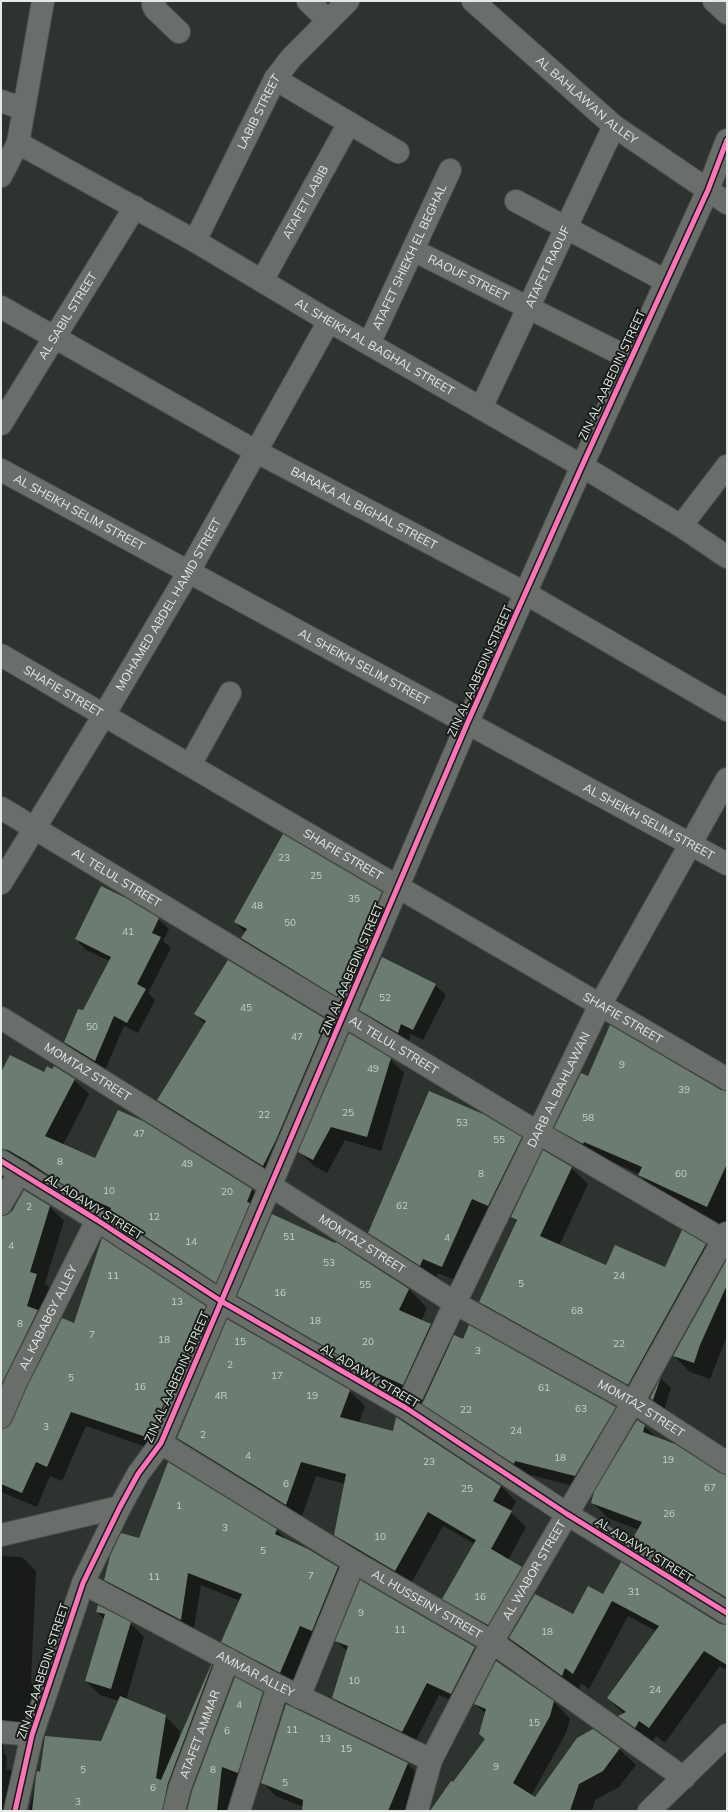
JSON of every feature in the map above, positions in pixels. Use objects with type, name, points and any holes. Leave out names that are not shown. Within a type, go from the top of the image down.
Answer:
[{"type":"street","points":[[1,176],[18,143],[43,1]]},
{"type":"street","points":[[155,1],[153,5],[155,9],[179,32]]},
{"type":"street","points":[[308,1],[328,21]]},
{"type":"street","name":"LABIB STREET","points":[[195,241],[275,79],[290,58],[348,1]]},
{"type":"street","name":"AL BAHLAWAN ALLEY","points":[[473,1],[614,126],[708,190]]},
{"type":"street","points":[[714,1],[727,13]]},
{"type":"street","points":[[275,79],[398,152]]},
{"type":"street","points":[[1,101],[24,109]]},
{"type":"street","name":"ATAFET LABIB","points":[[262,281],[349,123]]},
{"type":"street","name":"ATAFET RAOUF","points":[[482,408],[614,126]]},
{"type":"street","name":"ZIN AL AABEDIN STREET","points":[[15,1811],[32,1735],[83,1583],[120,1507],[138,1474],[161,1443],[467,724],[582,466],[708,190],[727,140]]},
{"type":"street","name":"AL SHEIKH AL BAGHAL STREET","points":[[18,143],[195,241],[329,321],[582,466],[681,526],[727,557]]},
{"type":"street","name":"ATAFET SHIEKH EL BEGHAL","points":[[369,344],[450,170]]},
{"type":"street","points":[[708,190],[727,203]]},
{"type":"street","points":[[516,200],[666,282]]},
{"type":"street","name":"AL SABIL STREET","points":[[1,424],[135,208]]},
{"type":"street","name":"RAOUF STREET","points":[[413,250],[631,359]]},
{"type":"street","name":"BARAKA AL BIGHAL STREET","points":[[1,307],[257,452],[525,593],[727,710]]},
{"type":"street","name":"MOHAMED ABDEL HAMID STREET","points":[[1,883],[104,716],[188,573],[329,321]]},
{"type":"street","points":[[681,526],[727,466]]},
{"type":"street","name":"AL SHEIKH SELIM STREET","points":[[1,470],[188,573],[727,864]]},
{"type":"street","name":"SHAFIE STREET","points":[[1,655],[727,1079]]},
{"type":"street","points":[[190,765],[230,692]]},
{"type":"street","name":"DARB AL BAHLAWAN","points":[[406,1408],[537,1132],[600,1005],[727,779]]},
{"type":"street","name":"AL TELUL STREET","points":[[1,808],[537,1132],[726,1238]]},
{"type":"street","name":"MOMTAZ STREET","points":[[1,1018],[271,1186],[455,1303],[633,1402],[727,1463]]},
{"type":"street","name":"AL ADAWY STREET","points":[[1,1161],[97,1220],[221,1301],[406,1408],[567,1514],[727,1613]]},
{"type":"street","points":[[1,1204],[20,1172]]},
{"type":"street","name":"AL KABABGY ALLEY","points":[[1,1417],[8,1378],[97,1220]]},
{"type":"street","name":"AL WABOR STREET","points":[[417,1811],[431,1760],[492,1642],[633,1402],[726,1238]]},
{"type":"street","name":"AL HUSSEINY STREET","points":[[161,1443],[354,1562],[492,1642],[684,1778]]},
{"type":"street","points":[[1,1535],[120,1507]]},
{"type":"street","points":[[299,1697],[354,1562]]},
{"type":"street","name":"AMMAR ALLEY","points":[[83,1583],[299,1697],[431,1760]]},
{"type":"street","name":"ATAFET AMMAR","points":[[174,1811],[180,1787],[228,1659]]},
{"type":"street","points":[[239,1811],[278,1686]]},
{"type":"street","points":[[1,1732],[32,1735]]},
{"type":"street","points":[[649,1811],[727,1735]]},
{"type":"building","points":[[283,834],[382,892],[337,997],[241,938],[247,929],[234,922]]},
{"type":"building","points":[[101,886],[126,898],[159,918],[152,933],[161,937],[137,984],[146,989],[127,1023],[114,1016],[95,1061],[64,1042],[78,1009],[83,1010],[111,957],[75,939]]},
{"type":"building","points":[[382,957],[436,984],[413,1030],[401,1024],[398,1033],[359,1010]]},
{"type":"building","points":[[228,960],[327,1020],[276,1140],[263,1166],[157,1100],[206,1021],[194,1014]]},
{"type":"building","points":[[610,1025],[721,1090],[727,1091],[727,1164],[707,1207],[638,1175],[642,1167],[584,1142],[583,1144],[554,1128],[581,1073],[588,1076]]},
{"type":"building","points":[[349,1033],[391,1058],[367,1137],[331,1127],[313,1160],[298,1152]]},
{"type":"building","points":[[10,1055],[44,1072],[47,1066],[52,1069],[54,1066],[75,1079],[45,1136],[95,1158],[118,1110],[143,1121],[252,1189],[247,1202],[250,1203],[216,1283],[110,1213],[111,1208],[70,1189],[27,1161],[8,1150],[1,1149],[1,1072]]},
{"type":"building","points":[[429,1091],[483,1114],[522,1137],[488,1206],[472,1199],[442,1267],[423,1259],[420,1266],[368,1233]]},
{"type":"building","points":[[543,1150],[572,1167],[540,1236],[606,1265],[615,1245],[665,1267],[682,1230],[706,1244],[628,1385],[479,1302],[517,1220],[511,1217]]},
{"type":"building","points":[[24,1190],[50,1206],[30,1272],[37,1274],[27,1306],[38,1310],[1,1385],[1,1216],[7,1215],[12,1211]]},
{"type":"building","points":[[272,1214],[335,1243],[336,1242],[409,1289],[399,1310],[431,1324],[403,1385],[359,1365],[358,1366],[237,1296]]},
{"type":"building","points":[[102,1238],[206,1306],[149,1438],[71,1412],[47,1467],[36,1462],[22,1493],[1,1484],[1,1429],[8,1427],[12,1422],[27,1387],[62,1318],[74,1323]]},
{"type":"building","points":[[727,1259],[727,1285],[700,1345],[694,1363],[673,1356]]},
{"type":"building","points":[[227,1319],[350,1390],[340,1417],[393,1431],[396,1417],[501,1486],[493,1501],[512,1511],[491,1549],[428,1512],[395,1571],[334,1535],[346,1474],[301,1462],[286,1505],[177,1438]]},
{"type":"building","points":[[469,1325],[616,1407],[575,1476],[515,1461],[514,1464],[422,1404],[454,1335],[463,1339]]},
{"type":"building","points":[[661,1377],[653,1400],[650,1398]]},
{"type":"building","points":[[637,1420],[645,1425],[643,1432],[675,1444],[720,1473],[727,1475],[727,1598],[632,1540],[642,1522],[591,1503],[594,1492]]},
{"type":"building","points":[[168,1462],[277,1529],[275,1534],[308,1549],[338,1567],[312,1631],[300,1626],[280,1673],[221,1642],[242,1594],[188,1573],[181,1620],[104,1580],[110,1556],[121,1533],[139,1538]]},
{"type":"building","points":[[476,1540],[522,1567],[488,1625],[442,1599]]},
{"type":"building","points":[[621,1562],[720,1624],[727,1625],[727,1665],[704,1651],[649,1728],[639,1721],[635,1728],[618,1716],[626,1712],[607,1698],[659,1626],[612,1601],[573,1674],[565,1668],[562,1676],[509,1638],[535,1594],[573,1614],[588,1586],[603,1594]]},
{"type":"building","points":[[360,1580],[475,1647],[451,1694],[427,1683],[402,1732],[332,1698],[348,1646],[335,1641]]},
{"type":"building","points":[[98,1605],[131,1622],[111,1689],[85,1681],[105,1614],[96,1612]]},
{"type":"building","points":[[496,1661],[554,1701],[550,1716],[513,1783],[535,1797],[577,1738],[593,1729],[620,1748],[603,1771],[579,1784],[570,1811],[430,1811],[451,1781],[453,1782],[485,1739],[479,1734],[486,1709],[474,1704]]},
{"type":"building","points":[[211,1665],[168,1783],[162,1811],[32,1811],[36,1776],[37,1771],[40,1772],[45,1736],[101,1741],[120,1696],[166,1715],[156,1778],[161,1780]]},
{"type":"building","points":[[235,1677],[263,1692],[238,1773],[222,1767],[217,1811],[187,1811],[192,1791]]},
{"type":"building","points":[[286,1704],[408,1763],[388,1811],[302,1811],[303,1800],[261,1783]]},
{"type":"cycle path","points":[[15,1811],[32,1735],[83,1583],[120,1507],[138,1474],[161,1443],[467,724],[582,466],[708,190],[727,140]]},
{"type":"cycle path","points":[[1,1161],[97,1220],[221,1301],[406,1408],[567,1514],[727,1613]]}]
